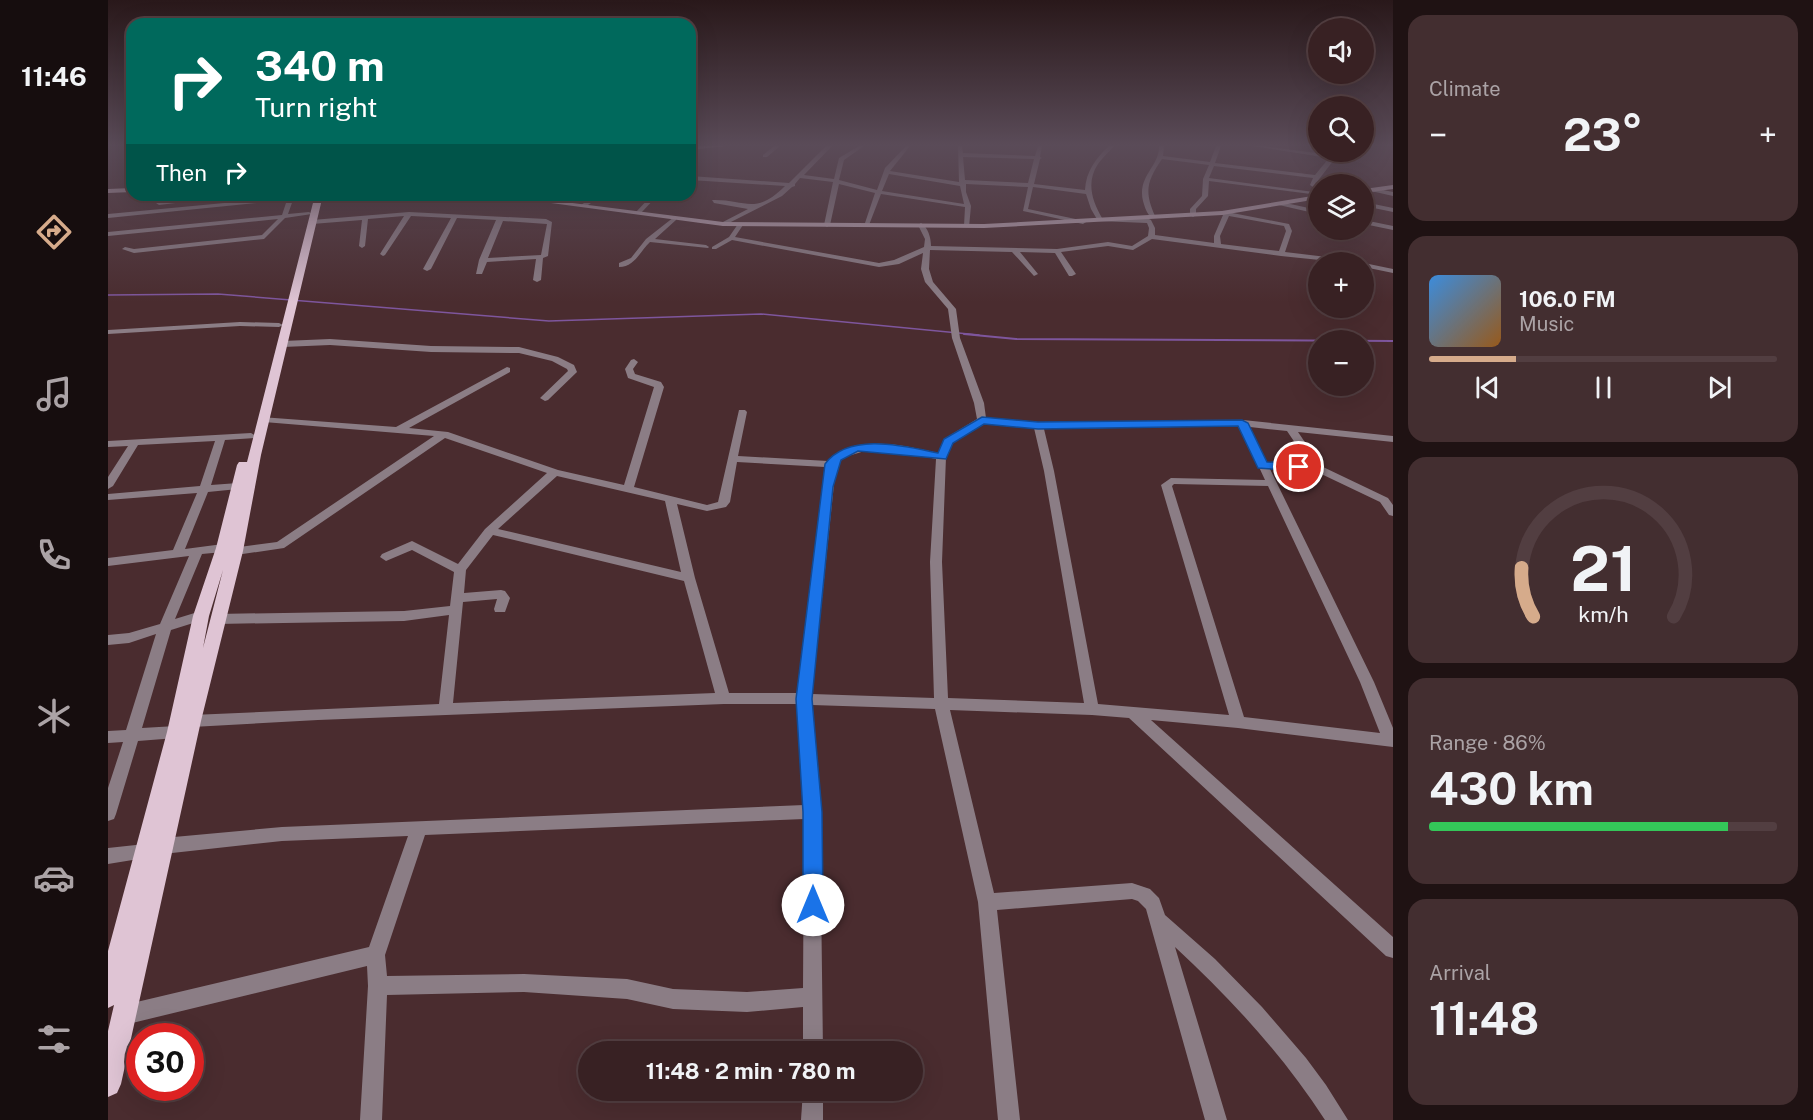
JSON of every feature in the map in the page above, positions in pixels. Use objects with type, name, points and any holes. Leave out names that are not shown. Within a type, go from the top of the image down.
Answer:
[{"type":"main road","points":[[108,996],[176,732],[264,419],[283,344],[314,201]]},
{"type":"main road","points":[[229,549],[238,486],[279,325],[310,218]]},
{"type":"main road","points":[[108,1084],[192,721],[209,618]]},
{"type":"street","points":[[723,224],[771,198]]},
{"type":"street","points":[[827,225],[832,198]]},
{"type":"street","points":[[866,225],[876,198]]},
{"type":"street","points":[[918,198],[968,206]]},
{"type":"street","points":[[965,198],[968,206],[967,226]]},
{"type":"street","points":[[1026,198],[1025,210],[1083,222]]},
{"type":"street","points":[[1087,198],[1100,220]]},
{"type":"street","points":[[1144,198],[1152,216]]},
{"type":"street","points":[[1193,214],[1193,209],[1203,198]]},
{"type":"street","points":[[1225,214],[1304,198]]},
{"type":"street","points":[[150,204],[172,201]]},
{"type":"street","points":[[108,216],[246,201]]},
{"type":"street","points":[[125,249],[134,251],[258,239],[268,235],[285,215],[289,201]]},
{"type":"street","points":[[542,201],[674,219],[740,225],[967,226],[1225,214],[1287,225],[1289,231],[1281,254]]},
{"type":"street","points":[[583,206],[591,201]]},
{"type":"street","points":[[638,213],[649,201]]},
{"type":"street","points":[[714,201],[756,208]]},
{"type":"street","points":[[1281,204],[1308,210]]},
{"type":"street","points":[[189,225],[201,206]]},
{"type":"street","points":[[1374,206],[1393,210]]},
{"type":"street","points":[[116,233],[131,213]]},
{"type":"street","points":[[108,234],[285,215],[310,218],[365,218],[409,214],[455,216],[549,222],[544,256]]},
{"type":"street","points":[[383,254],[409,214]]},
{"type":"street","points":[[1218,245],[1217,236],[1225,214]]},
{"type":"street","points":[[427,268],[455,216]]},
{"type":"street","points":[[362,246],[365,218]]},
{"type":"street","points":[[479,272],[500,219]]},
{"type":"street","points":[[622,265],[633,259],[648,240],[674,219]]},
{"type":"street","points":[[1100,220],[1149,221],[1152,228],[1151,237]]},
{"type":"street","points":[[1374,224],[1393,228]]},
{"type":"street","points":[[648,240],[710,248],[731,238],[740,225]]},
{"type":"street","points":[[921,225],[928,239],[925,269],[927,276],[934,291],[946,300],[952,309],[956,338],[979,403],[982,420]]},
{"type":"street","points":[[731,238],[879,265],[896,262],[928,248],[1057,251],[1104,244],[1133,248],[1151,237],[1308,257]]},
{"type":"street","points":[[1016,251],[1034,274]]},
{"type":"street","points":[[1057,251],[1072,274]]},
{"type":"street","points":[[483,260],[540,257],[537,280]]},
{"type":"street","points":[[1374,267],[1393,271]]},
{"type":"street","points":[[108,332],[240,324],[279,325]]},
{"type":"street","points":[[283,344],[330,342],[431,349],[519,350],[555,359],[571,367],[573,372],[545,398]]},
{"type":"street","points":[[628,490],[659,387],[658,384],[631,376],[629,369],[634,362]]},
{"type":"street","points":[[400,429],[507,370]]},
{"type":"street","points":[[264,419],[444,434],[555,472],[707,508],[722,505],[742,412]]},
{"type":"street","points":[[1009,1120],[987,902],[940,703],[936,562],[941,457],[948,441],[982,420],[1038,426],[1242,423],[1393,439]]},
{"type":"street","points":[[1242,423],[1362,671],[1392,741]]},
{"type":"street","points":[[1038,426],[1049,471],[1092,710]]},
{"type":"street","points":[[1290,427],[1317,468]]},
{"type":"street","points":[[108,562],[280,545],[444,434]]},
{"type":"street","points":[[108,444],[251,436]]},
{"type":"street","points":[[177,555],[204,489],[221,438]]},
{"type":"street","points":[[108,486],[135,442]]},
{"type":"street","points":[[813,1041],[812,812],[804,699],[831,464],[847,450],[856,448],[912,451],[941,457]]},
{"type":"street","points":[[732,459],[831,464]]},
{"type":"street","points":[[1263,466],[1317,468],[1388,499],[1393,513]]},
{"type":"street","points":[[445,710],[460,570],[466,558],[491,531],[555,472]]},
{"type":"street","points":[[1238,722],[1166,485],[1171,482],[1270,483]]},
{"type":"street","points":[[108,496],[238,486]]},
{"type":"street","points":[[670,500],[689,578],[724,698]]},
{"type":"street","points":[[491,531],[689,578]]},
{"type":"street","points":[[386,557],[412,545],[460,570]]},
{"type":"street","points":[[108,814],[165,628],[197,552]]},
{"type":"street","points":[[108,640],[129,638],[209,618],[404,616],[501,594],[504,598],[500,609]]},
{"type":"street","points":[[192,721],[724,698],[804,699],[1092,710],[1238,722],[1392,741]]},
{"type":"street","points":[[1133,713],[1393,949]]},
{"type":"street","points":[[108,737],[176,732]]},
{"type":"street","points":[[163,846],[282,834],[812,812]]},
{"type":"street","points":[[371,1120],[378,986],[376,956],[420,829]]},
{"type":"street","points":[[108,856],[145,852]]},
{"type":"street","points":[[987,902],[1132,891],[1144,895],[1153,904],[1216,1120]]},
{"type":"street","points":[[1158,920],[1217,972],[1315,1084],[1336,1120]]},
{"type":"street","points":[[124,1015],[376,956]]},
{"type":"street","points":[[378,986],[524,983],[627,989],[673,999],[747,1002],[814,997]]},
{"type":"street","points":[[812,1120],[813,1101]]},
{"type":"waterway","points":[[108,295],[218,294],[549,321],[761,314],[979,335]]},
{"type":"waterway","points":[[964,334],[1016,339],[1393,341]]},
{"type":"route","points":[[813,905],[812,812],[804,699],[827,487],[831,464],[836,458],[847,450],[856,448],[912,451],[941,457],[948,441],[964,429],[982,420],[1038,426],[1242,423],[1263,466],[1299,467]]}]
